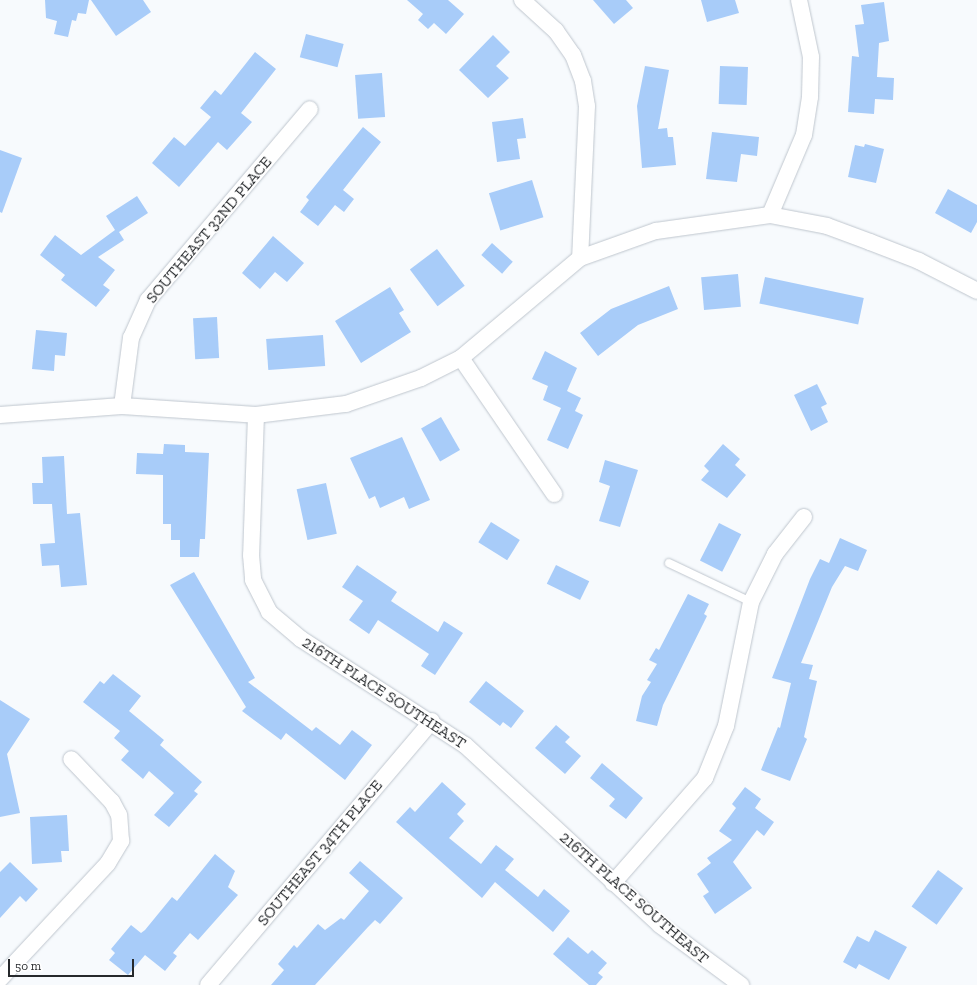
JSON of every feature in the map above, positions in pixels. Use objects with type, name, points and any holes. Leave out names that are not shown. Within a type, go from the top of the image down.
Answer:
[{"type":"street","points":[[522,0],[556,31],[574,55],[583,81],[587,106],[580,258]]},
{"type":"street","points":[[770,215],[804,135],[810,97],[811,57],[799,0]]},
{"type":"street","name":"SOUTHEAST 32ND PLACE","points":[[122,406],[131,338],[148,300],[310,109]]},
{"type":"street","points":[[0,415],[122,406],[256,415],[346,404],[420,378],[461,358],[580,258],[656,232],[770,215],[827,226],[919,261],[977,291]]},
{"type":"street","points":[[461,358],[554,494]]},
{"type":"street","name":"216TH PLACE SOUTHEAST","points":[[256,415],[252,555],[259,596],[269,612],[301,639],[432,721],[465,745],[660,925],[741,985]]},
{"type":"street","points":[[613,883],[693,796],[718,752],[751,602],[775,554],[804,517]]},
{"type":"street","name":"SOUTHEAST 34TH PLACE","points":[[208,985],[432,721]]},
{"type":"street","points":[[0,979],[108,863],[121,842],[119,815],[112,802],[71,759]]},
{"type":"lane","points":[[669,563],[751,602]]},
{"type":"building","points":[[45,0],[89,0],[86,14],[78,13],[76,21],[72,20],[68,37],[54,34],[57,21],[46,18]]},
{"type":"building","points":[[91,0],[143,0],[151,12],[116,36]]},
{"type":"building","points":[[407,0],[448,0],[464,14],[446,34],[434,23],[428,29],[418,20],[423,14]]},
{"type":"building","points":[[593,0],[626,0],[633,8],[614,24]]},
{"type":"building","points":[[701,0],[735,0],[739,13],[707,22]]},
{"type":"building","points":[[884,2],[889,41],[879,43],[877,77],[894,78],[893,100],[875,99],[874,114],[848,112],[852,56],[859,57],[855,25],[864,24],[861,5]]},
{"type":"building","points":[[306,34],[344,44],[337,67],[300,57]]},
{"type":"building","points":[[493,35],[510,52],[496,66],[509,78],[488,98],[459,70]]},
{"type":"building","points":[[255,52],[276,69],[241,113],[252,122],[227,150],[218,142],[179,187],[152,163],[174,137],[185,146],[211,117],[200,108],[215,90],[221,95]]},
{"type":"building","points":[[645,66],[669,70],[658,129],[667,128],[668,137],[673,137],[676,165],[642,168],[637,106]]},
{"type":"building","points":[[720,66],[748,67],[747,105],[719,104]]},
{"type":"building","points":[[382,73],[385,117],[358,119],[355,75]]},
{"type":"building","points":[[523,118],[526,138],[517,139],[520,159],[497,162],[492,122]]},
{"type":"building","points":[[363,127],[381,142],[343,190],[354,199],[344,212],[335,205],[318,226],[300,212],[309,200],[306,197]]},
{"type":"building","points":[[712,132],[759,137],[757,156],[741,154],[737,182],[706,179]]},
{"type":"building","points":[[865,144],[884,149],[876,183],[848,177],[855,145],[864,147]]},
{"type":"building","points":[[0,150],[22,158],[2,213],[0,212]]},
{"type":"building","points":[[532,180],[543,217],[500,230],[489,193]]},
{"type":"building","points":[[948,189],[977,205],[977,222],[971,233],[935,213]]},
{"type":"building","points":[[137,196],[148,213],[119,232],[124,240],[98,257],[115,270],[103,285],[110,290],[96,307],[61,280],[65,275],[40,255],[55,235],[81,255],[115,230],[106,216]]},
{"type":"building","points":[[273,236],[304,263],[287,282],[275,272],[260,289],[242,273]]},
{"type":"building","points":[[492,243],[513,262],[502,274],[481,255]]},
{"type":"building","points":[[437,249],[465,286],[438,306],[410,269]]},
{"type":"building","points":[[738,274],[741,307],[704,310],[701,277]]},
{"type":"building","points":[[765,277],[864,298],[858,324],[759,303]]},
{"type":"building","points":[[669,286],[678,309],[638,325],[598,356],[580,333],[611,309]]},
{"type":"building","points":[[390,287],[404,310],[399,313],[411,332],[361,363],[335,321]]},
{"type":"building","points":[[217,317],[219,358],[195,359],[193,318]]},
{"type":"building","points":[[36,330],[67,333],[65,356],[55,355],[54,371],[32,369]]},
{"type":"building","points":[[323,335],[325,366],[268,370],[266,339]]},
{"type":"building","points":[[545,351],[577,368],[567,391],[581,398],[575,411],[583,415],[568,449],[547,440],[561,408],[543,400],[548,386],[532,379]]},
{"type":"building","points":[[817,384],[827,404],[821,407],[828,422],[811,431],[794,395]]},
{"type":"building","points":[[441,417],[460,450],[440,461],[421,428]]},
{"type":"building","points":[[402,437],[430,500],[409,509],[404,497],[380,508],[375,496],[369,499],[350,458]]},
{"type":"building","points":[[164,444],[185,445],[185,452],[209,453],[205,539],[200,539],[199,557],[180,557],[180,540],[171,540],[171,524],[163,524],[163,475],[136,474],[137,453],[163,454]]},
{"type":"building","points":[[723,444],[740,459],[735,465],[746,475],[727,498],[701,480],[709,471],[704,466]]},
{"type":"building","points":[[64,456],[67,514],[80,513],[87,585],[61,587],[59,565],[42,566],[40,544],[55,543],[52,504],[33,504],[32,483],[43,483],[42,457]]},
{"type":"building","points":[[605,460],[638,470],[620,527],[599,521],[610,486],[599,482]]},
{"type":"building","points":[[326,483],[337,534],[307,540],[297,489]]},
{"type":"building","points":[[491,522],[520,540],[507,560],[478,542]]},
{"type":"building","points":[[719,523],[741,534],[722,572],[700,560]]},
{"type":"building","points":[[840,538],[867,550],[858,571],[845,566],[832,587],[801,663],[813,665],[809,679],[817,681],[804,737],[807,739],[790,781],[761,770],[778,727],[780,728],[791,683],[772,678],[810,579],[820,559],[829,563]]},
{"type":"building","points":[[357,565],[397,592],[391,601],[438,632],[444,621],[463,633],[435,675],[421,666],[429,654],[378,620],[369,634],[349,620],[363,601],[342,587]]},
{"type":"building","points":[[556,565],[589,581],[580,600],[547,584]]},
{"type":"building","points":[[194,572],[255,678],[248,682],[312,731],[316,727],[340,745],[352,730],[372,745],[345,780],[286,733],[281,740],[242,711],[246,707],[170,585]]},
{"type":"building","points":[[688,594],[709,604],[704,614],[707,616],[663,705],[657,726],[636,721],[642,696],[651,682],[647,680],[657,664],[649,660],[656,648],[659,650]]},
{"type":"building","points":[[113,674],[141,696],[129,711],[164,740],[160,745],[202,782],[194,791],[198,794],[169,827],[154,815],[174,793],[149,771],[143,779],[121,760],[129,751],[114,738],[120,731],[83,702],[100,681],[104,684]]},
{"type":"building","points":[[486,681],[524,711],[511,728],[503,722],[500,726],[469,702]]},
{"type":"building","points":[[0,700],[30,719],[7,754],[20,813],[0,817]]},
{"type":"building","points":[[556,725],[570,737],[565,742],[581,756],[565,774],[535,748]]},
{"type":"building","points":[[602,763],[643,798],[626,819],[609,806],[615,799],[590,778]]},
{"type":"building","points":[[442,782],[466,804],[457,814],[464,821],[449,838],[481,864],[496,845],[514,859],[505,870],[538,897],[544,889],[570,911],[553,932],[495,882],[482,898],[396,822],[410,807],[415,812]]},
{"type":"building","points":[[745,787],[761,799],[755,808],[774,822],[764,836],[757,830],[733,862],[752,888],[715,914],[703,896],[709,892],[697,874],[711,863],[707,858],[732,840],[719,831],[736,808],[732,804]]},
{"type":"building","points":[[67,815],[69,851],[61,851],[62,862],[32,864],[30,817]]},
{"type":"building","points":[[215,854],[235,871],[228,887],[238,895],[198,940],[190,933],[173,953],[177,956],[165,971],[145,955],[128,975],[109,960],[115,953],[111,949],[131,925],[141,933],[145,930],[172,897],[177,901]]},
{"type":"building","points":[[360,861],[403,898],[380,924],[375,920],[315,985],[271,985],[284,970],[278,964],[294,945],[297,948],[318,924],[325,930],[341,918],[344,920],[369,891],[349,873]]},
{"type":"building","points":[[10,862],[38,889],[26,902],[20,896],[0,918],[0,872]]},
{"type":"building","points":[[938,870],[963,888],[937,925],[912,906]]},
{"type":"building","points":[[875,930],[907,947],[889,980],[859,964],[856,969],[843,962],[857,936],[869,942]]},
{"type":"building","points":[[568,937],[588,954],[592,950],[607,963],[598,973],[603,977],[596,985],[589,985],[553,954]]}]
